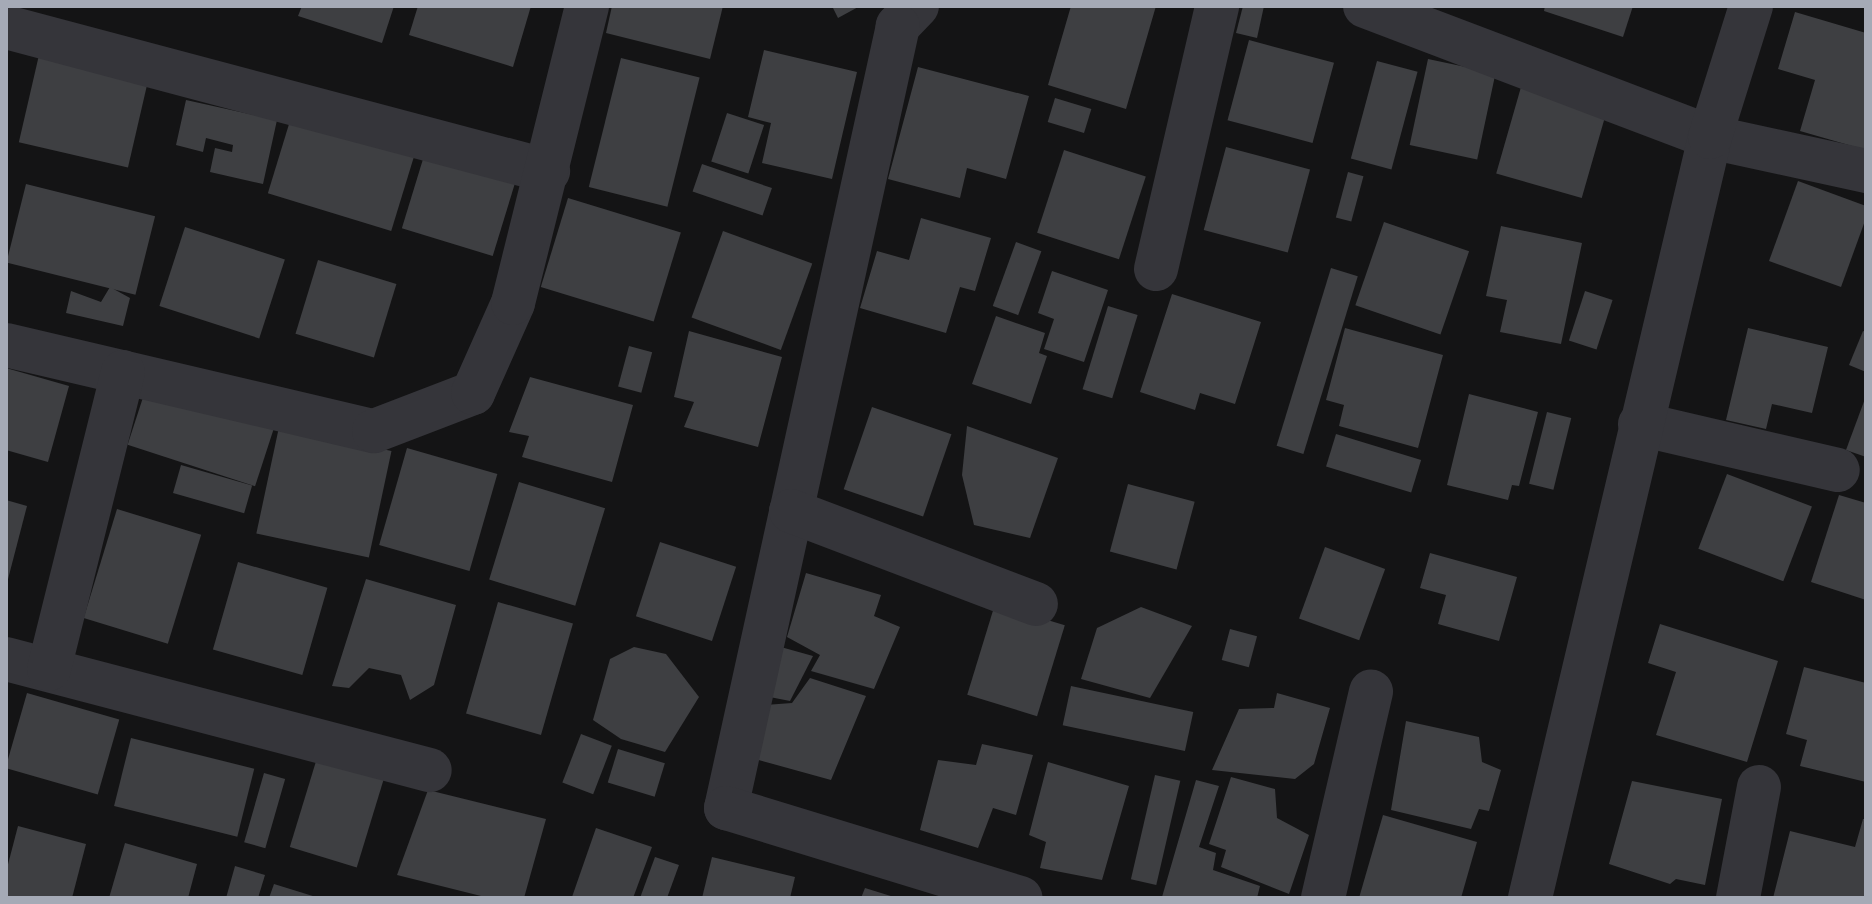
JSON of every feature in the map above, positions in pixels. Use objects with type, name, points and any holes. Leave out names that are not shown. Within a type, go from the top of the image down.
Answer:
[{"type":"street","points":[[6,345],[374,431],[473,393],[513,303],[587,6]]},
{"type":"street","points":[[917,6],[898,26],[726,808],[1021,898]]},
{"type":"street","points":[[1156,269],[1217,6]]},
{"type":"street","points":[[1365,6],[1710,137],[1866,171]]},
{"type":"street","points":[[1530,898],[1710,137],[1751,6]]},
{"type":"street","points":[[6,27],[548,171]]},
{"type":"street","points":[[49,669],[123,372]]},
{"type":"street","points":[[1640,424],[1838,470]]},
{"type":"street","points":[[791,511],[1036,604]]},
{"type":"street","points":[[6,659],[430,770]]},
{"type":"street","points":[[1323,898],[1371,692]]},
{"type":"street","points":[[1738,898],[1759,787]]},
{"type":"building","points":[[302,6],[394,6],[382,43],[298,16]]},
{"type":"building","points":[[418,6],[531,6],[513,67],[409,35]]},
{"type":"building","points":[[612,6],[723,6],[710,59],[606,33]]},
{"type":"building","points":[[832,6],[860,6],[838,18]]},
{"type":"building","points":[[1071,6],[1156,6],[1126,109],[1048,85]]},
{"type":"building","points":[[1243,6],[1264,6],[1257,38],[1236,33]]},
{"type":"building","points":[[1545,6],[1633,6],[1623,37],[1544,11]]},
{"type":"building","points":[[1795,12],[1866,33],[1866,150],[1800,131],[1815,80],[1778,69]]},
{"type":"building","points":[[1249,40],[1334,63],[1313,143],[1228,120]]},
{"type":"building","points":[[42,42],[151,67],[128,168],[19,142]]},
{"type":"building","points":[[764,50],[857,72],[832,179],[762,163],[771,123],[748,117]]},
{"type":"building","points":[[621,58],[700,78],[667,207],[589,187]]},
{"type":"building","points":[[1428,59],[1495,73],[1477,159],[1410,145]]},
{"type":"building","points":[[1377,61],[1418,72],[1391,169],[1351,159]]},
{"type":"building","points":[[918,67],[1029,96],[1006,179],[967,168],[960,198],[888,179]]},
{"type":"building","points":[[1521,87],[1607,112],[1582,198],[1496,174]]},
{"type":"building","points":[[1055,98],[1091,109],[1084,133],[1048,122]]},
{"type":"building","points":[[186,100],[277,120],[263,184],[210,172],[215,148],[232,152],[233,145],[206,138],[203,152],[176,145]]},
{"type":"building","points":[[293,111],[416,149],[391,231],[268,193]]},
{"type":"building","points":[[727,113],[764,125],[748,174],[711,162]]},
{"type":"building","points":[[427,146],[518,174],[493,256],[402,228]]},
{"type":"building","points":[[1226,147],[1310,170],[1288,253],[1204,230]]},
{"type":"building","points":[[1064,150],[1146,177],[1119,259],[1037,233]]},
{"type":"building","points":[[702,164],[772,188],[763,216],[693,191]]},
{"type":"building","points":[[1348,172],[1363,176],[1351,222],[1336,217]]},
{"type":"building","points":[[1798,181],[1866,206],[1866,218],[1841,287],[1769,261]]},
{"type":"building","points":[[26,184],[155,216],[135,295],[6,263]]},
{"type":"building","points":[[568,198],[681,232],[654,321],[541,287]]},
{"type":"building","points":[[921,218],[991,238],[975,291],[960,287],[946,333],[860,308],[877,251],[909,260]]},
{"type":"building","points":[[1384,222],[1469,251],[1440,335],[1355,305]]},
{"type":"building","points":[[1501,226],[1582,243],[1561,344],[1500,332],[1507,300],[1486,296]]},
{"type":"building","points":[[185,227],[285,259],[259,338],[159,306]]},
{"type":"building","points":[[723,231],[812,263],[781,350],[692,317]]},
{"type":"building","points":[[1016,242],[1041,251],[1018,315],[993,306]]},
{"type":"building","points":[[318,260],[396,284],[374,358],[295,334]]},
{"type":"building","points":[[1331,268],[1358,276],[1303,454],[1277,446]]},
{"type":"building","points":[[1052,271],[1108,290],[1084,362],[1044,349],[1054,319],[1038,313]]},
{"type":"building","points":[[110,287],[130,298],[123,326],[66,313],[71,291],[101,302]]},
{"type":"building","points":[[1585,291],[1613,300],[1597,349],[1569,340]]},
{"type":"building","points":[[1172,294],[1261,322],[1235,404],[1200,393],[1195,410],[1140,392]]},
{"type":"building","points":[[1108,306],[1138,315],[1112,398],[1083,389]]},
{"type":"building","points":[[996,316],[1045,333],[1039,353],[1047,356],[1031,404],[972,384]]},
{"type":"building","points":[[1345,328],[1443,355],[1418,448],[1339,426],[1344,405],[1326,400]]},
{"type":"building","points":[[1748,328],[1828,347],[1812,413],[1772,404],[1766,429],[1726,420]]},
{"type":"building","points":[[689,331],[782,357],[758,447],[684,427],[694,402],[674,397]]},
{"type":"building","points":[[1863,331],[1866,332],[1866,372],[1849,365]]},
{"type":"building","points":[[629,346],[652,352],[641,393],[618,387]]},
{"type":"building","points":[[6,368],[69,386],[48,462],[6,450]]},
{"type":"building","points":[[530,377],[633,405],[612,482],[522,457],[529,436],[509,432]]},
{"type":"building","points":[[148,382],[275,423],[255,486],[128,445]]},
{"type":"building","points":[[1469,394],[1538,412],[1519,486],[1512,485],[1508,500],[1447,485]]},
{"type":"building","points":[[1866,396],[1866,457],[1846,450]]},
{"type":"building","points":[[872,407],[951,434],[923,517],[844,489]]},
{"type":"building","points":[[1547,412],[1571,418],[1553,490],[1529,484]]},
{"type":"building","points":[[967,426],[1058,458],[1030,538],[974,525],[962,475]]},
{"type":"building","points":[[279,427],[391,451],[369,558],[256,534]]},
{"type":"building","points":[[1336,434],[1421,460],[1411,493],[1326,467]]},
{"type":"building","points":[[407,448],[497,474],[470,571],[379,545]]},
{"type":"building","points":[[181,465],[252,485],[244,513],[173,493]]},
{"type":"building","points":[[1727,474],[1812,507],[1783,581],[1698,549]]},
{"type":"building","points":[[519,482],[605,508],[575,606],[489,580]]},
{"type":"building","points":[[1128,484],[1195,502],[1177,569],[1110,552]]},
{"type":"building","points":[[1839,495],[1866,503],[1866,600],[1811,582]]},
{"type":"building","points":[[6,500],[27,506],[7,583],[6,583]]},
{"type":"building","points":[[117,509],[201,535],[168,644],[84,618]]},
{"type":"building","points":[[660,542],[736,567],[712,641],[636,616]]},
{"type":"building","points":[[1325,547],[1385,569],[1359,640],[1299,618]]},
{"type":"building","points":[[1430,553],[1517,577],[1499,641],[1438,624],[1446,595],[1420,588]]},
{"type":"building","points":[[238,562],[327,588],[302,675],[213,649]]},
{"type":"building","points":[[806,573],[881,595],[874,616],[900,627],[874,689],[811,671],[820,655],[787,637]]},
{"type":"building","points":[[366,579],[456,605],[434,685],[410,700],[401,675],[369,668],[349,688],[332,686]]},
{"type":"building","points":[[498,602],[573,623],[541,735],[466,714]]},
{"type":"building","points":[[995,604],[1065,625],[1037,716],[967,695]]},
{"type":"building","points":[[1141,607],[1192,626],[1150,698],[1081,679],[1097,628]]},
{"type":"building","points":[[1660,624],[1778,661],[1747,762],[1656,735],[1676,672],[1648,663]]},
{"type":"building","points":[[1230,629],[1257,636],[1249,667],[1222,660]]},
{"type":"building","points":[[770,644],[813,656],[790,701],[760,695]]},
{"type":"building","points":[[634,647],[666,654],[699,697],[665,752],[621,739],[593,720],[610,659]]},
{"type":"building","points":[[1804,667],[1866,683],[1866,782],[1800,766],[1807,740],[1786,734]]},
{"type":"building","points":[[810,678],[866,696],[831,780],[755,759],[765,705],[792,703]]},
{"type":"building","points":[[1071,686],[1193,712],[1185,751],[1063,725]]},
{"type":"building","points":[[27,693],[119,719],[98,794],[6,768]]},
{"type":"building","points":[[1277,693],[1330,708],[1314,764],[1295,779],[1212,770],[1239,709],[1274,708]]},
{"type":"building","points":[[1406,721],[1479,737],[1482,762],[1501,770],[1489,811],[1479,809],[1471,829],[1391,810]]},
{"type":"building","points":[[581,734],[612,746],[593,794],[562,783]]},
{"type":"building","points":[[131,738],[254,769],[237,837],[114,806]]},
{"type":"building","points":[[982,744],[1033,755],[1016,815],[993,808],[978,848],[920,830],[938,760],[976,765]]},
{"type":"building","points":[[618,749],[665,763],[655,797],[608,782]]},
{"type":"building","points":[[317,758],[384,778],[357,867],[290,847]]},
{"type":"building","points":[[1048,762],[1129,786],[1102,880],[1040,868],[1046,842],[1029,835]]},
{"type":"building","points":[[264,773],[285,779],[265,848],[244,842]]},
{"type":"building","points":[[1155,775],[1180,781],[1156,885],[1131,879]]},
{"type":"building","points":[[1231,777],[1275,789],[1277,818],[1309,835],[1289,894],[1221,867],[1226,850],[1209,844]]},
{"type":"building","points":[[1196,780],[1219,786],[1199,847],[1216,853],[1213,870],[1260,886],[1257,898],[1162,897]]},
{"type":"building","points":[[1632,781],[1722,799],[1705,885],[1676,879],[1670,884],[1609,864]]},
{"type":"building","points":[[428,790],[546,819],[524,898],[489,898],[397,875]]},
{"type":"building","points":[[1383,815],[1477,842],[1461,898],[1359,898]]},
{"type":"building","points":[[1863,819],[1866,819],[1866,898],[1773,898],[1790,831],[1855,847]]},
{"type":"building","points":[[18,826],[86,844],[72,898],[6,898],[6,872]]},
{"type":"building","points":[[596,828],[652,847],[633,898],[572,897]]},
{"type":"building","points":[[125,843],[197,864],[188,898],[109,898]]},
{"type":"building","points":[[655,857],[679,865],[667,898],[640,898]]},
{"type":"building","points":[[712,857],[795,877],[790,898],[702,898]]},
{"type":"building","points":[[235,866],[265,875],[258,898],[226,898]]},
{"type":"building","points":[[274,884],[316,897],[316,898],[269,898]]},
{"type":"building","points":[[865,888],[894,897],[894,898],[861,898]]}]
